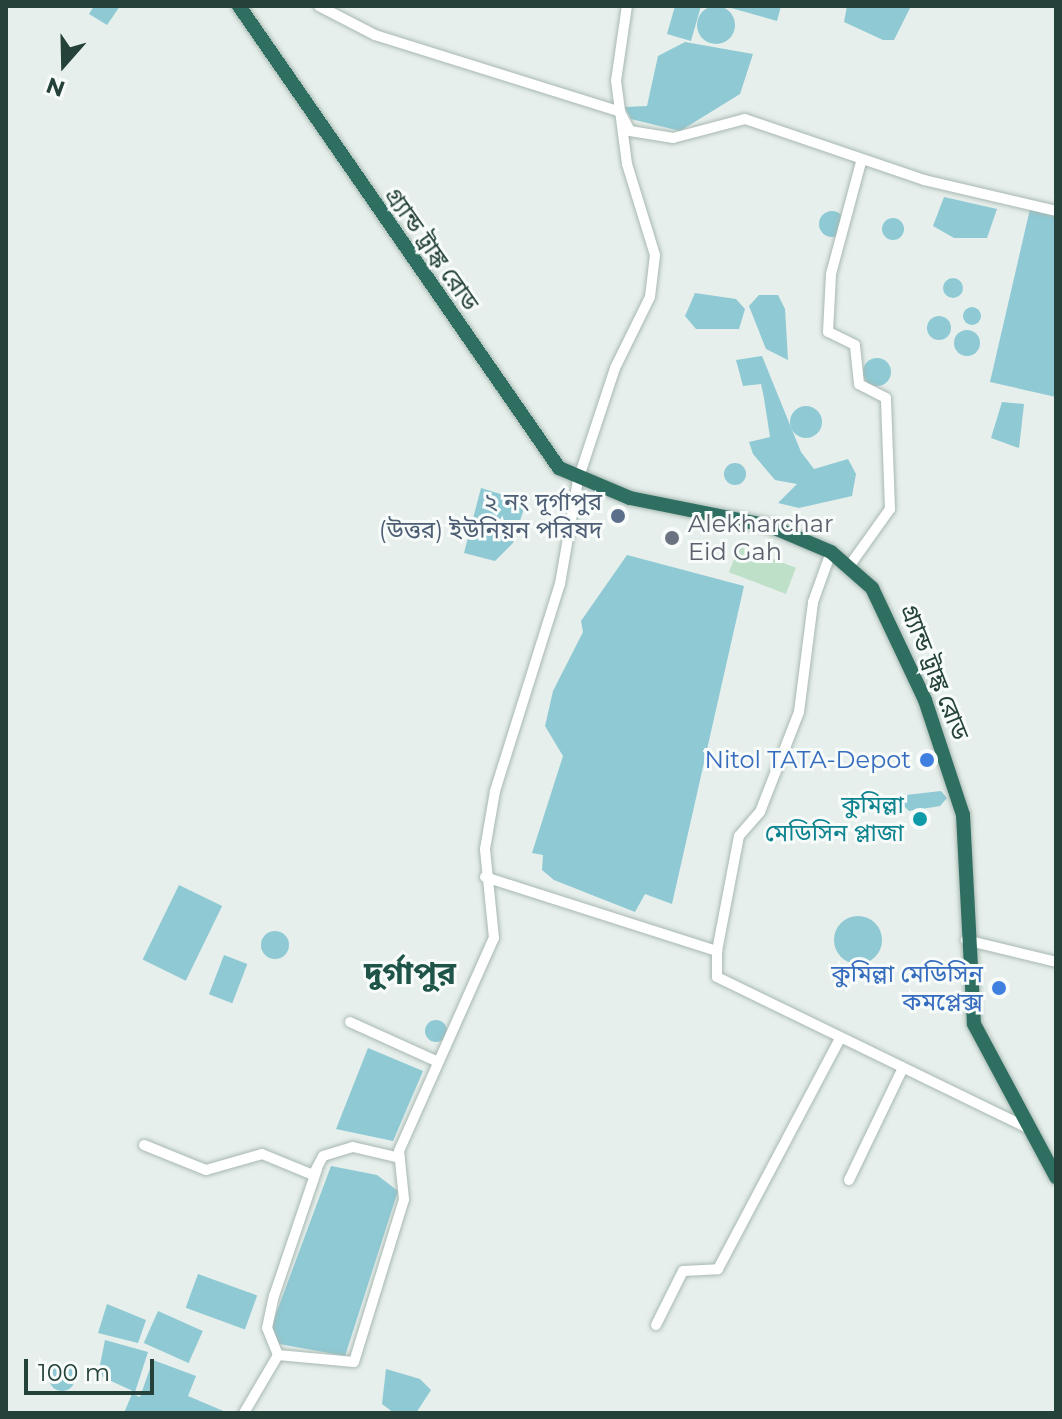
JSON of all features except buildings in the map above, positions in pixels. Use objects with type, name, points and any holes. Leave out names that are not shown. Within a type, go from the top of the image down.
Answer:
[{"type":"highway","name":"গ্র্যান্ড ট্রাঙ্ক রোড","points":[[239,6],[545,449],[578,480],[770,526],[831,552],[850,565],[896,628],[958,792],[966,940],[978,1037],[1056,1177]]},
{"type":"street","points":[[319,6],[375,35],[620,112],[630,131],[673,138],[745,119],[861,162],[1056,211]]},
{"type":"street","points":[[278,1355],[354,1362],[404,1199],[400,1158],[436,1061],[494,938],[485,877],[495,791],[560,584],[578,480],[652,283],[649,224],[627,164],[620,112],[627,6]]},
{"type":"street","points":[[850,565],[890,509],[886,398],[859,384],[855,345],[828,332],[831,274],[861,162]]},
{"type":"street","points":[[831,552],[813,602],[799,712],[760,812],[734,850],[717,951],[717,977],[901,1072],[1028,1128]]},
{"type":"street","points":[[485,877],[717,951]]},
{"type":"street","points":[[966,940],[1056,962]]},
{"type":"street","points":[[350,1022],[436,1061]]},
{"type":"street","points":[[656,1325],[683,1271],[718,1269],[839,1040]]},
{"type":"street","points":[[849,1180],[901,1072]]},
{"type":"street","points":[[144,1145],[206,1170],[262,1154],[313,1175],[318,1167]]},
{"type":"street","points":[[278,1355],[267,1328],[274,1296],[323,1156],[353,1147],[400,1158]]},
{"type":"street","points":[[244,1413],[278,1355]]},
{"type":"green space","points":[[739,546],[796,568],[786,594],[729,572]]},
{"type":"water","points":[[94,6],[120,6],[107,25],[89,14]]},
{"type":"water","points":[[675,6],[701,6],[691,41],[667,34]]},
{"type":"water","points":[[716,6],[730,11],[735,25],[730,39],[716,44],[702,39],[697,25],[702,11]]},
{"type":"water","points":[[724,6],[781,6],[777,21]]},
{"type":"water","points":[[847,6],[911,6],[894,40],[883,40],[844,22]]},
{"type":"water","points":[[685,42],[753,54],[740,94],[680,131],[631,119],[625,107],[647,106],[658,56]]},
{"type":"water","points":[[944,197],[997,209],[987,238],[954,238],[933,226]]},
{"type":"water","points":[[1030,209],[1056,215],[1056,397],[990,382]]},
{"type":"water","points":[[832,211],[841,215],[845,224],[841,233],[832,237],[823,233],[819,224],[823,215]]},
{"type":"water","points":[[893,218],[901,221],[904,229],[901,237],[893,240],[885,237],[882,229],[885,221]]},
{"type":"water","points":[[953,278],[960,281],[963,288],[960,295],[953,298],[946,295],[943,288],[946,281]]},
{"type":"water","points":[[695,293],[736,299],[745,309],[739,329],[696,329],[685,316]]},
{"type":"water","points":[[759,295],[778,295],[785,309],[788,360],[766,349],[749,306]]},
{"type":"water","points":[[972,307],[981,316],[972,325],[963,316]]},
{"type":"water","points":[[939,316],[947,320],[951,328],[947,336],[939,340],[931,336],[927,328],[931,320]]},
{"type":"water","points":[[967,330],[976,334],[980,343],[976,352],[967,356],[958,352],[954,343],[958,334]]},
{"type":"water","points":[[762,356],[801,452],[814,469],[848,459],[856,474],[852,496],[799,508],[778,503],[797,484],[775,480],[753,454],[749,442],[770,437],[764,398],[761,384],[743,386],[736,360]]},
{"type":"water","points":[[877,358],[887,362],[891,372],[887,382],[877,386],[867,382],[863,372],[867,362]]},
{"type":"water","points":[[1002,402],[1024,404],[1019,448],[991,438]]},
{"type":"water","points":[[806,406],[817,411],[822,422],[817,433],[806,438],[795,433],[790,422],[795,411]]},
{"type":"water","points":[[735,463],[743,466],[746,474],[743,482],[735,485],[727,482],[724,474],[727,466]]},
{"type":"water","points":[[481,488],[526,502],[513,543],[495,561],[464,553]]},
{"type":"water","points":[[627,555],[744,586],[672,904],[645,894],[635,912],[554,880],[542,870],[543,855],[532,853],[563,756],[545,726],[553,691],[583,632],[581,621]]},
{"type":"water","points":[[941,791],[947,798],[940,806],[909,811],[901,803],[906,795]]},
{"type":"water","points":[[179,885],[222,906],[186,981],[143,960]]},
{"type":"water","points":[[858,916],[875,923],[882,940],[875,957],[858,964],[841,957],[834,940],[841,923]]},
{"type":"water","points":[[275,931],[285,935],[289,945],[285,955],[275,959],[265,955],[261,945],[265,935]]},
{"type":"water","points":[[224,955],[247,964],[232,1003],[209,994]]},
{"type":"water","points":[[436,1020],[444,1023],[447,1031],[444,1039],[436,1042],[428,1039],[425,1031],[428,1023]]},
{"type":"water","points":[[368,1048],[423,1071],[393,1141],[336,1129]]},
{"type":"water","points":[[331,1166],[377,1175],[398,1191],[345,1356],[274,1343],[270,1330]]},
{"type":"water","points":[[198,1274],[257,1296],[245,1329],[186,1308]]},
{"type":"water","points":[[107,1304],[146,1320],[138,1343],[98,1333]]},
{"type":"water","points":[[158,1311],[203,1331],[189,1363],[144,1343]]},
{"type":"water","points":[[105,1340],[148,1352],[135,1392],[98,1375]]},
{"type":"water","points":[[153,1360],[196,1376],[188,1396],[228,1413],[124,1413],[132,1394],[140,1397]]},
{"type":"water","points":[[62,1365],[71,1369],[75,1378],[71,1387],[62,1391],[53,1387],[49,1378],[53,1369]]},
{"type":"water","points":[[386,1369],[420,1379],[431,1390],[416,1413],[394,1413],[382,1404]]},
{"type":"place","name":"২ নং দূর্গাপুর (উত্তর) ইউনিয়ন পরিষদ","points":[[618,516]]},
{"type":"place","name":"Alekharchar Eid Gah","points":[[672,538]]},
{"type":"place","name":"Nitol TATA-Depot","points":[[927,760]]},
{"type":"place","name":"কুমিল্লা মেডিসিন প্লাজা","points":[[920,819]]},
{"type":"place","name":"কুমিল্লা মেডিসিন কমপ্লেক্স","points":[[999,988]]},
{"type":"district","name":"দুর্গাপুর","points":[[410,973]]}]
